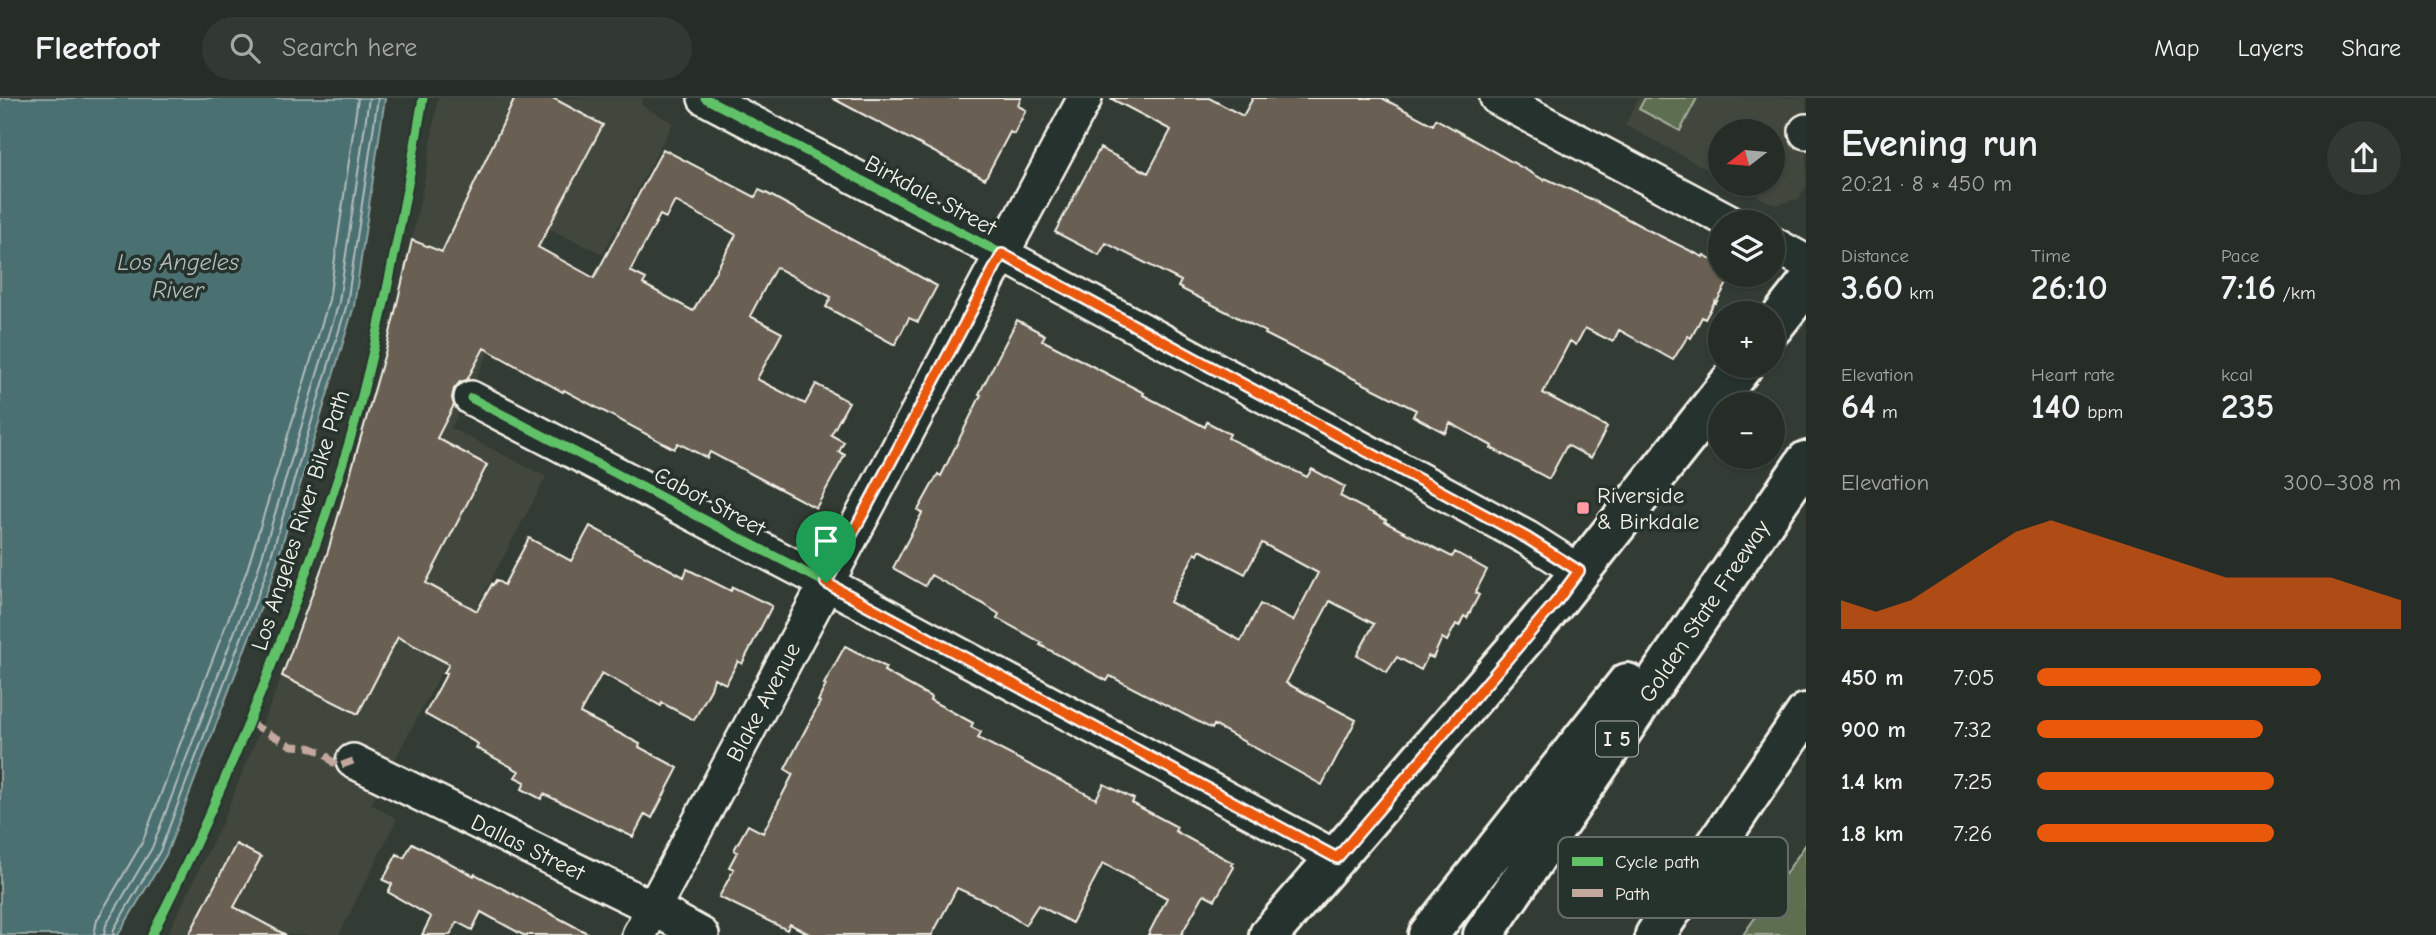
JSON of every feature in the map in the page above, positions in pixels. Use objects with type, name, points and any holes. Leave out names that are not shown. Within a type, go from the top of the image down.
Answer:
[{"type":"main road","points":[[1785,312],[1806,285]]},
{"type":"main road","points":[[1269,935],[1556,602],[1733,378]]},
{"type":"main road","name":"Golden State Freeway","points":[[1483,935],[1806,461]]},
{"type":"main road","points":[[1428,935],[1642,664],[1751,542]]},
{"type":"main road","points":[[1721,837],[1806,713]]},
{"type":"main road","points":[[1656,933],[1666,918]]},
{"type":"street","name":"Birkdale Street","points":[[705,98],[1002,254],[1515,531],[1579,571]]},
{"type":"street","name":"Blake Avenue","points":[[646,922],[1085,98]]},
{"type":"street","points":[[1497,98],[1708,210]]},
{"type":"street","points":[[1785,251],[1806,262]]},
{"type":"street","name":"Cabot Street","points":[[471,397],[826,583],[1337,858]]},
{"type":"street","name":"Dallas Street","points":[[354,761],[646,922],[702,935]]},
{"type":"shaded area","points":[[438,98],[643,98],[641,105],[673,123],[603,254],[550,229],[451,428],[546,477],[371,804],[397,819],[339,935],[167,935],[222,823],[282,676],[328,551],[387,346],[428,163]]},
{"type":"shaded area","points":[[1639,98],[1806,98],[1806,187],[1798,199],[1775,205],[1758,196],[1785,196],[1785,119],[1708,119],[1708,170],[1625,125]]},
{"type":"green space","points":[[1645,98],[1697,98],[1680,131],[1639,109]]},
{"type":"green space","points":[[1806,844],[1806,935],[1743,935],[1755,918],[1788,918],[1788,870]]},
{"type":"water","name":"Los Angeles River","points":[[0,98],[385,98],[354,306],[272,578],[166,855],[118,935],[0,935]]},
{"type":"building","points":[[515,98],[553,98],[603,125],[538,247],[594,278],[663,149],[755,197],[759,190],[768,194],[937,286],[918,322],[909,318],[895,345],[826,307],[831,297],[776,267],[750,316],[782,333],[757,379],[805,404],[816,384],[849,402],[831,435],[844,442],[839,452],[845,455],[816,508],[710,452],[707,458],[678,443],[674,449],[484,348],[467,380],[460,382],[454,389],[454,405],[437,438],[487,465],[426,583],[477,611],[496,580],[504,585],[529,538],[571,561],[590,526],[684,577],[687,569],[731,591],[733,587],[772,606],[742,664],[738,661],[726,684],[714,678],[694,720],[662,703],[661,706],[602,673],[580,713],[640,744],[639,747],[678,768],[652,818],[645,814],[633,837],[544,794],[541,799],[522,789],[525,782],[515,777],[519,771],[476,748],[478,744],[425,714],[449,664],[398,637],[358,714],[282,676],[328,551],[387,346],[412,240],[442,252]],"holes":[[[675,201],[736,235],[693,311],[643,284],[646,279],[630,271],[660,215],[666,218]]]},
{"type":"building","points":[[832,98],[1021,98],[1018,106],[1026,110],[1014,134],[1010,132],[985,179]]},
{"type":"building","points":[[1110,98],[1209,98],[1243,116],[1253,98],[1382,98],[1433,125],[1436,119],[1544,180],[1545,178],[1593,200],[1648,230],[1703,257],[1704,255],[1708,257],[1708,287],[1725,287],[1717,301],[1708,301],[1705,319],[1702,317],[1691,338],[1688,336],[1673,360],[1619,330],[1613,342],[1585,328],[1576,345],[1570,341],[1543,393],[1607,427],[1591,458],[1567,445],[1549,479],[1450,423],[1445,433],[1413,416],[1416,410],[1265,334],[1266,332],[1178,287],[1181,281],[1106,243],[1099,255],[1055,232],[1100,148],[1148,173],[1171,130]]},
{"type":"building","points":[[1017,320],[1045,335],[1042,340],[1144,393],[1143,395],[1205,427],[1207,422],[1230,434],[1228,438],[1307,477],[1312,469],[1345,487],[1340,496],[1386,520],[1385,522],[1452,557],[1455,552],[1487,570],[1475,593],[1479,595],[1467,618],[1464,616],[1459,626],[1456,624],[1447,641],[1442,638],[1433,658],[1428,656],[1421,670],[1397,657],[1387,672],[1357,655],[1374,624],[1330,601],[1286,683],[1356,720],[1322,785],[1214,725],[1212,729],[1110,676],[1107,681],[1040,645],[1042,643],[997,618],[999,614],[985,605],[931,575],[925,586],[893,568],[922,513],[918,510],[938,474],[941,476],[981,395],[979,394]],"holes":[[[1262,543],[1318,573],[1293,621],[1260,604],[1241,641],[1170,602],[1195,553],[1198,555],[1200,550],[1245,574]]]},
{"type":"building","points":[[845,646],[886,667],[884,671],[973,723],[971,727],[981,732],[978,738],[1096,799],[1104,784],[1134,799],[1132,803],[1177,827],[1175,831],[1233,863],[1231,865],[1234,867],[1215,900],[1204,894],[1181,935],[1148,935],[1167,898],[1103,863],[1072,923],[1038,905],[1025,925],[992,904],[957,888],[932,935],[811,935],[790,924],[787,930],[719,897],[734,869],[729,867],[737,852],[734,850],[748,825],[763,833],[793,774],[785,769],[820,702],[818,701],[826,685],[824,684]]},
{"type":"building","points":[[412,843],[591,935],[523,935],[481,912],[472,930],[457,922],[450,935],[422,935],[431,917],[388,892],[392,884],[383,880],[397,854],[404,858]]},
{"type":"building","points":[[236,844],[261,857],[234,907],[286,935],[189,935]]},
{"type":"marked path","points":[[250,723],[292,746],[309,747],[324,753],[337,767],[353,761]]},
{"type":"cycle path","name":"Los Angeles River Bike Path","points":[[152,935],[199,837],[263,688],[341,470],[387,290],[423,98]]},
{"type":"cycle path","points":[[705,98],[1002,254],[1527,538],[1579,571]]},
{"type":"cycle path","points":[[471,398],[826,583],[1337,858]]},
{"type":"place","name":"Riverside & Birkdale","points":[[1583,508]]},
{"type":"route","points":[[1002,254],[1527,538],[1579,571],[1556,602],[1337,858],[826,583],[1002,254]]}]
